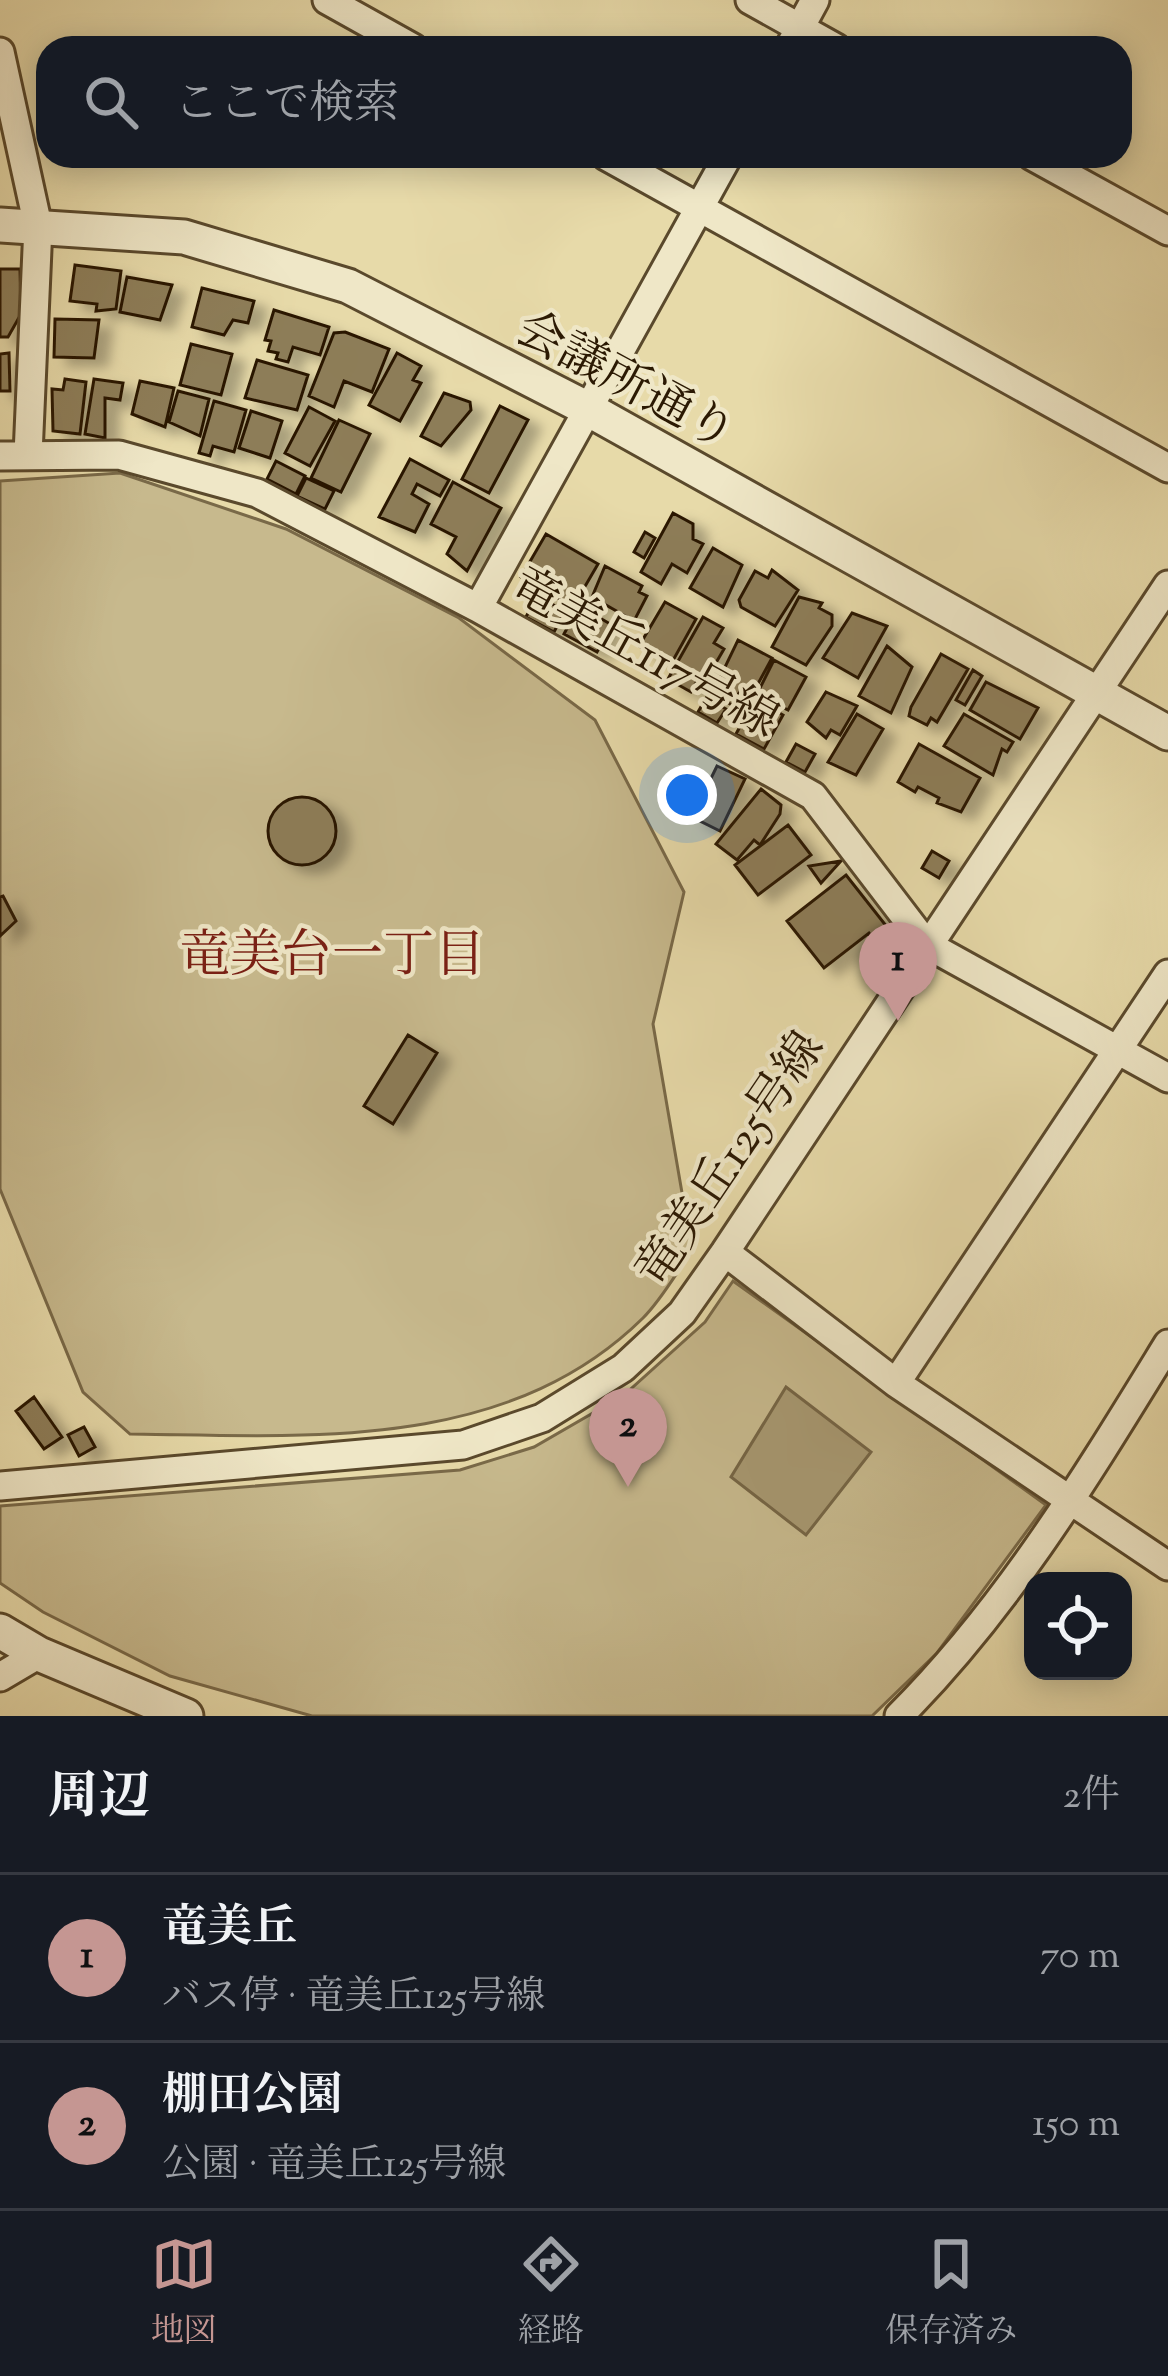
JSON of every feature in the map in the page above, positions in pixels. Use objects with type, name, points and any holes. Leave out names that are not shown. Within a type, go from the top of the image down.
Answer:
[{"type":"street","points":[[327,0],[391,36]]},
{"type":"street","points":[[750,0],[793,36]]},
{"type":"street","points":[[796,36],[815,0]]},
{"type":"street","points":[[0,52],[38,226],[14,455]]},
{"type":"street","points":[[627,168],[1168,468]]},
{"type":"street","points":[[478,608],[721,168]]},
{"type":"street","points":[[1053,168],[1168,232]]},
{"type":"street","name":"会議所通り","points":[[0,225],[184,237],[348,286],[586,408],[1168,733]]},
{"type":"street","name":"竜美丘117号線","points":[[14,455],[119,455],[257,493],[478,608],[813,796],[926,944],[1168,1078]]},
{"type":"street","name":"竜美丘125号線","points":[[0,1486],[464,1445],[542,1418],[623,1368],[682,1313],[725,1252],[1092,692],[1168,585]]},
{"type":"street","points":[[896,1383],[1168,974]]},
{"type":"street","points":[[725,1252],[896,1383],[1070,1504],[1168,1565]]},
{"type":"street","points":[[899,1716],[947,1667],[1070,1504],[1168,1344]]},
{"type":"street","points":[[0,1631],[39,1654],[186,1716]]},
{"type":"street","points":[[0,1677],[39,1654]]},
{"type":"shaded area","points":[[120,473],[286,529],[459,618],[595,720],[684,892],[653,1024],[692,1251],[643,1318],[589,1362],[530,1393],[467,1415],[402,1427],[266,1436],[130,1434],[83,1392],[0,1189],[0,481]]},
{"type":"shaded area","points":[[733,1281],[1046,1505],[937,1653],[872,1716],[312,1716],[170,1676],[43,1612],[0,1583],[0,1506],[460,1470],[534,1447],[624,1395],[705,1322]]},
{"type":"shaded area","points":[[786,1387],[871,1452],[806,1535],[731,1477]]},
{"type":"building","points":[[75,265],[121,271],[116,309],[96,311],[97,304],[70,301]]},
{"type":"building","points":[[0,269],[20,269],[21,314],[8,337],[0,337]]},
{"type":"building","points":[[127,277],[172,285],[160,320],[120,312]]},
{"type":"building","points":[[202,288],[254,301],[248,323],[233,320],[224,335],[192,327]]},
{"type":"building","points":[[274,310],[329,327],[320,355],[293,347],[288,362],[276,359],[278,353],[268,351],[271,341],[265,340]]},
{"type":"building","points":[[55,319],[99,320],[94,358],[54,357]]},
{"type":"building","points":[[345,332],[389,349],[372,392],[344,381],[334,407],[309,396],[334,333]]},
{"type":"building","points":[[191,344],[232,354],[221,395],[180,385]]},
{"type":"building","points":[[9,353],[10,391],[0,391],[0,354]]},
{"type":"building","points":[[397,353],[421,366],[413,380],[421,383],[400,421],[369,405]]},
{"type":"building","points":[[257,360],[308,375],[297,410],[245,398]]},
{"type":"building","points":[[65,379],[86,382],[80,434],[53,431],[52,389],[63,390]]},
{"type":"building","points":[[94,379],[123,383],[120,400],[105,398],[105,438],[85,434]]},
{"type":"building","points":[[140,381],[174,388],[165,427],[132,414]]},
{"type":"building","points":[[178,391],[209,399],[200,436],[169,422]]},
{"type":"building","points":[[444,393],[470,402],[471,410],[441,446],[421,436]]},
{"type":"building","points":[[214,401],[246,410],[234,452],[213,446],[210,456],[199,453]]},
{"type":"building","points":[[500,406],[528,420],[489,493],[462,479]]},
{"type":"building","points":[[309,407],[335,421],[310,466],[285,453]]},
{"type":"building","points":[[251,411],[282,421],[270,458],[239,448]]},
{"type":"building","points":[[339,420],[370,434],[341,492],[311,478]]},
{"type":"building","points":[[410,459],[449,480],[440,496],[417,484],[412,494],[429,504],[415,532],[379,517]]},
{"type":"building","points":[[276,461],[305,476],[296,494],[267,479]]},
{"type":"building","points":[[306,478],[334,491],[325,509],[297,496]]},
{"type":"building","points":[[453,482],[501,508],[467,571],[447,554],[456,537],[431,524]]},
{"type":"building","points":[[673,513],[693,524],[693,539],[703,544],[687,573],[672,564],[661,584],[641,572]]},
{"type":"building","points":[[645,532],[655,538],[644,558],[634,552]]},
{"type":"building","points":[[546,534],[598,564],[573,607],[521,577]]},
{"type":"building","points":[[713,548],[742,565],[723,607],[690,588]]},
{"type":"building","points":[[605,566],[642,586],[639,592],[647,596],[634,621],[592,597]]},
{"type":"building","points":[[772,570],[798,590],[775,626],[741,607],[739,600],[755,571],[768,578]]},
{"type":"building","points":[[537,596],[565,611],[554,632],[526,617]]},
{"type":"building","points":[[584,597],[599,606],[586,610],[612,625],[597,652],[564,634]]},
{"type":"building","points":[[799,597],[822,603],[819,608],[832,615],[832,626],[806,665],[772,647]]},
{"type":"building","points":[[665,602],[696,619],[671,664],[639,646]]},
{"type":"building","points":[[852,613],[887,626],[858,678],[823,658]]},
{"type":"building","points":[[703,617],[723,628],[714,643],[724,649],[703,685],[697,681],[691,692],[668,679]]},
{"type":"building","points":[[738,640],[772,658],[753,693],[739,693],[732,705],[712,694]]},
{"type":"building","points":[[887,646],[912,667],[891,713],[859,696]]},
{"type":"building","points":[[941,654],[968,669],[937,722],[931,718],[927,725],[909,716]]},
{"type":"building","points":[[774,660],[806,677],[788,710],[757,694]]},
{"type":"building","points":[[973,670],[982,676],[965,705],[956,700]]},
{"type":"building","points":[[986,682],[1038,708],[1020,739],[970,710]]},
{"type":"building","points":[[826,692],[857,706],[840,735],[831,730],[826,738],[807,722]]},
{"type":"building","points":[[706,698],[726,709],[717,723],[698,712]]},
{"type":"building","points":[[755,699],[783,715],[764,749],[736,734]]},
{"type":"building","points":[[857,714],[883,729],[856,775],[828,762]]},
{"type":"building","points":[[964,714],[1013,742],[1007,752],[1002,749],[993,775],[944,746]]},
{"type":"building","points":[[796,744],[815,754],[805,772],[786,762]]},
{"type":"building","points":[[919,744],[980,778],[961,812],[937,803],[939,798],[918,787],[915,792],[898,782]]},
{"type":"building","points":[[717,766],[745,779],[720,831],[692,817]]},
{"type":"building","points":[[761,789],[781,805],[780,814],[760,845],[754,840],[737,860],[716,844]]},
{"type":"building","points":[[302,797],[326,807],[336,831],[326,855],[302,865],[278,855],[268,831],[278,807]]},
{"type":"building","points":[[788,825],[811,855],[758,895],[735,865]]},
{"type":"building","points":[[932,851],[949,861],[939,878],[922,868]]},
{"type":"building","points":[[841,861],[821,883],[809,866]]},
{"type":"building","points":[[846,875],[891,932],[877,943],[869,933],[824,968],[787,921]]},
{"type":"building","points":[[0,897],[16,921],[0,936]]},
{"type":"building","points":[[408,1035],[437,1053],[393,1124],[364,1106]]},
{"type":"building","points":[[34,1397],[62,1437],[44,1449],[16,1411]]},
{"type":"building","points":[[84,1427],[95,1447],[79,1456],[68,1435]]},
{"type":"place","name":"竜美丘","points":[[898,1021]]},
{"type":"place","name":"棚田公園","points":[[628,1487]]},
{"type":"district","name":"竜美台一丁目","points":[[332,953]]}]
